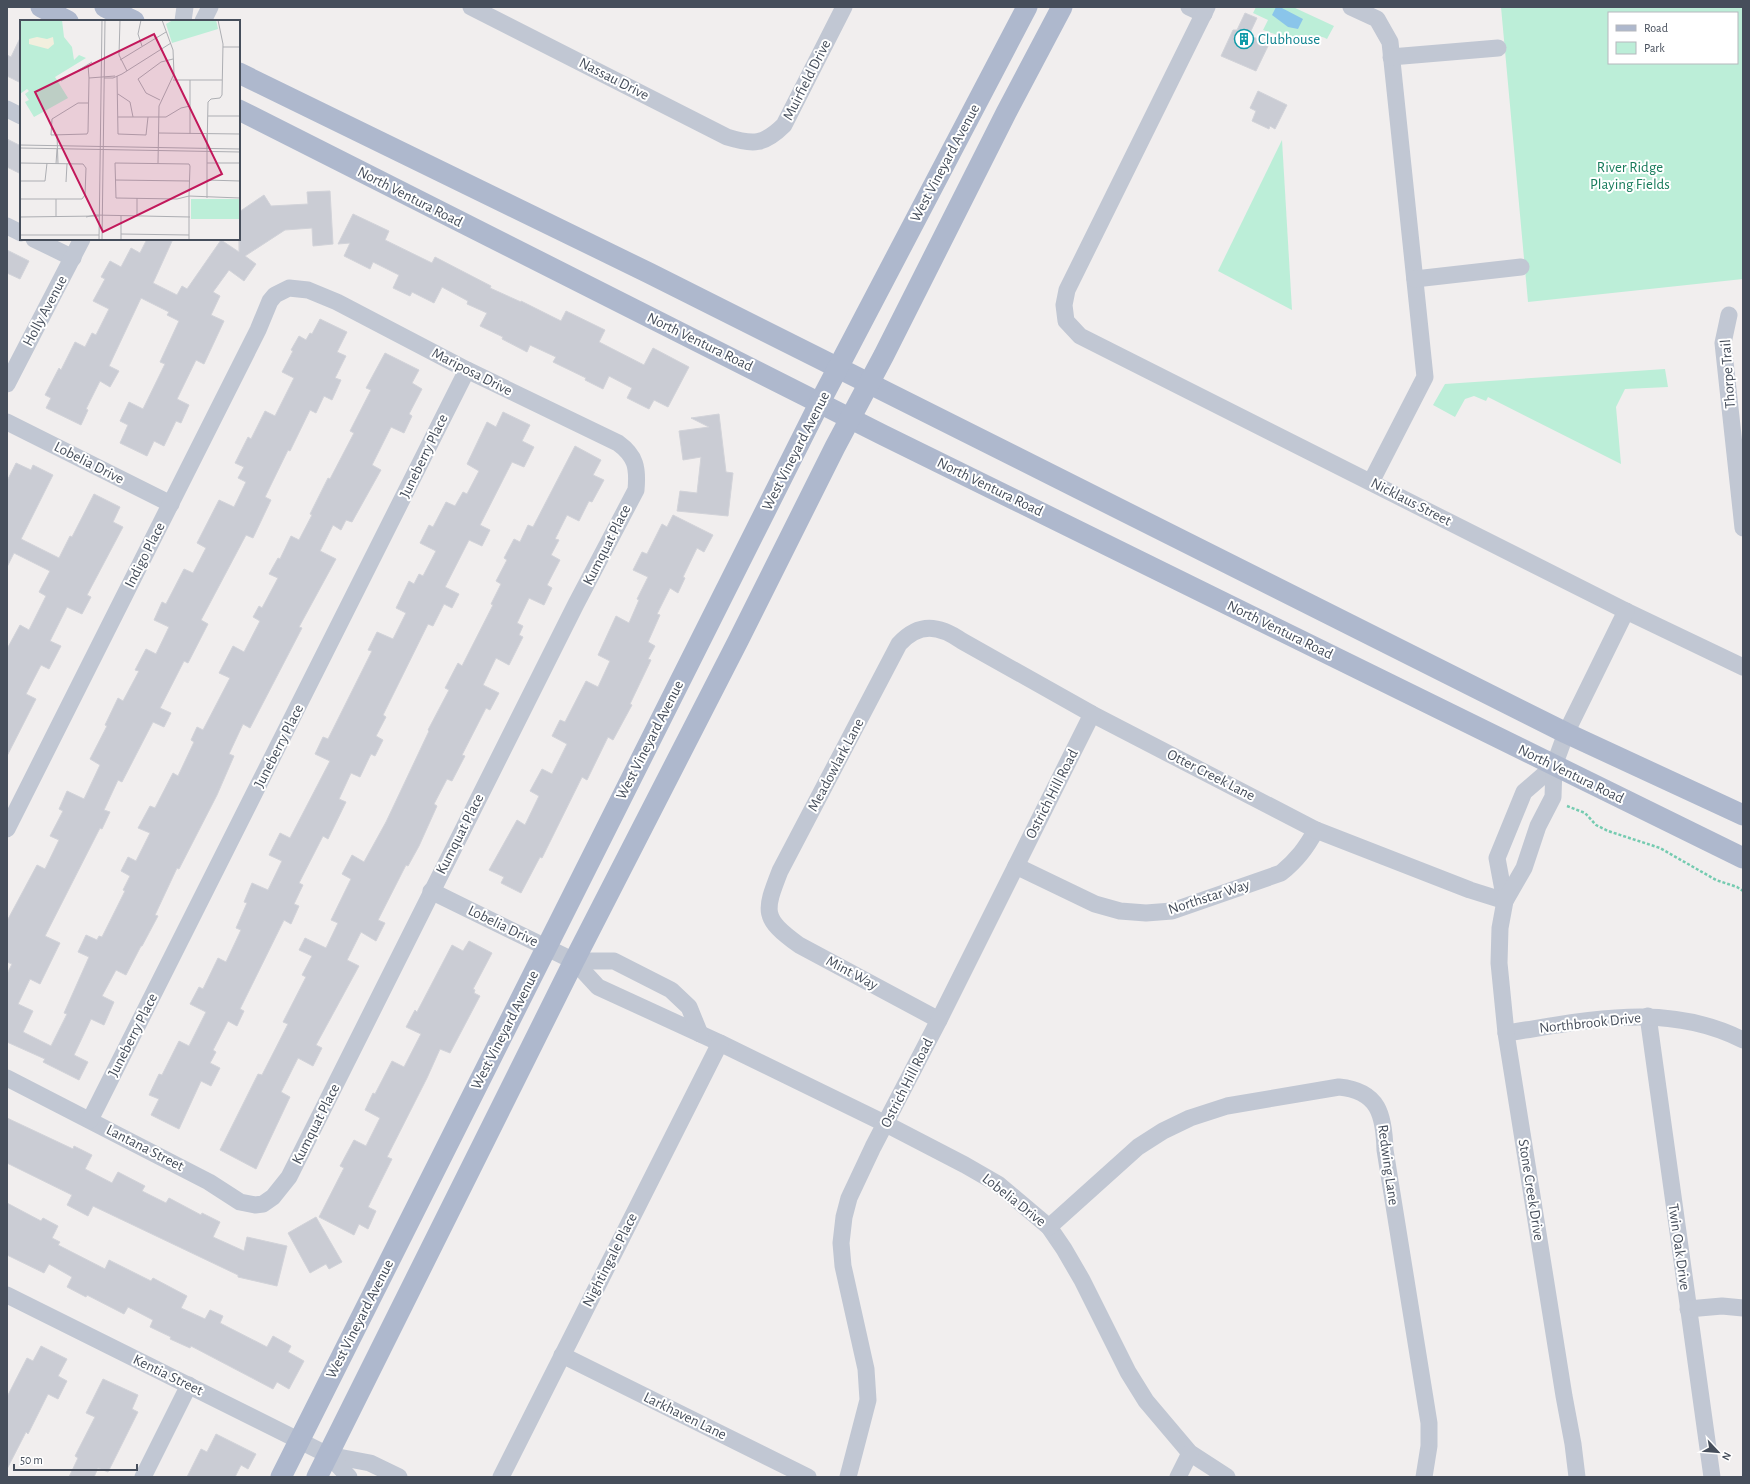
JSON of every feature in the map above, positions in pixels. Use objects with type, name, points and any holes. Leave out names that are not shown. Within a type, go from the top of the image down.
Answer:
[{"type":"main road","points":[[41,7],[66,20]]},
{"type":"main road","points":[[105,7],[132,20]]},
{"type":"main road","name":"West Vineyard Avenue","points":[[280,1477],[820,402],[1027,7]]},
{"type":"main road","name":"West Vineyard Avenue","points":[[317,1477],[574,961],[1006,113],[1062,7]]},
{"type":"main road","points":[[240,73],[649,273],[1566,733],[1743,815]]},
{"type":"main road","name":"North Ventura Road","points":[[240,111],[850,418],[1743,858]]},
{"type":"street","points":[[183,20],[185,7]]},
{"type":"street","points":[[204,20],[210,7]]},
{"type":"street","name":"Nassau Drive","points":[[471,7],[726,136],[743,142],[760,143]]},
{"type":"street","name":"Muirfield Drive","points":[[760,143],[774,136],[784,125],[844,7]]},
{"type":"street","points":[[1351,7],[1377,19],[1390,42],[1425,377],[1371,482]]},
{"type":"street","name":"Nicklaus Street","points":[[1200,9],[1068,290],[1064,306],[1066,322],[1080,336],[1626,611],[1743,667]]},
{"type":"street","points":[[1391,57],[1498,48]]},
{"type":"street","points":[[7,109],[20,116]]},
{"type":"street","points":[[7,226],[20,232]]},
{"type":"street","points":[[36,240],[73,258]]},
{"type":"street","name":"Holly Avenue","points":[[7,384],[82,240]]},
{"type":"street","points":[[1415,279],[1521,267]]},
{"type":"street","name":"Mariposa Drive","points":[[289,288],[308,290],[337,302],[467,370],[618,443],[627,450],[636,464],[637,476]]},
{"type":"street","name":"Indigo Place","points":[[7,829],[258,330],[270,301],[275,295],[289,288]]},
{"type":"street","name":"Thorpe Trail","points":[[1729,315],[1723,343],[1743,528]]},
{"type":"street","name":"Juneberry Place","points":[[90,1120],[467,370]]},
{"type":"street","name":"Lobelia Drive","points":[[7,422],[171,504]]},
{"type":"street","name":"Kumquat Place","points":[[280,1190],[289,1178],[316,1127],[431,891],[576,604],[636,490],[637,476]]},
{"type":"street","name":"Stone Creek Drive","points":[[1577,1477],[1574,1444],[1563,1388],[1506,1033],[1499,962],[1500,928],[1505,901],[1524,868],[1538,826],[1553,798],[1554,766],[1566,733],[1626,611]]},
{"type":"street","name":"Otter Creek Lane","points":[[927,628],[937,629],[951,634],[1092,714],[1316,830],[1470,890],[1505,901]]},
{"type":"street","name":"Meadowlark Lane","points":[[771,919],[768,910],[769,904],[780,871],[899,644],[906,636],[921,629],[927,628]]},
{"type":"street","name":"Ostrich Hill Road","points":[[848,1477],[868,1400],[866,1370],[843,1266],[841,1244],[844,1217],[849,1198],[873,1147],[939,1020],[1092,714]]},
{"type":"street","name":"Stone Creek Drive","points":[[1505,901],[1497,858],[1524,792],[1554,766]]},
{"type":"street","name":"Northstar Way","points":[[1016,866],[1094,904],[1114,909],[1146,913],[1172,911],[1282,873],[1306,848],[1316,830]]},
{"type":"street","name":"Lobelia Drive","points":[[431,891],[574,961],[598,987],[720,1043],[886,1124],[998,1184],[1049,1226],[1082,1280],[1132,1378],[1146,1401],[1190,1453],[1227,1477]]},
{"type":"street","name":"Mint Way","points":[[771,919],[781,932],[799,945],[939,1020]]},
{"type":"street","name":"Lobelia Drive","points":[[574,961],[614,961],[671,990],[689,1007],[700,1034]]},
{"type":"street","name":"Northbrook Drive","points":[[1506,1033],[1611,1017],[1648,1016],[1680,1019],[1709,1026],[1743,1040]]},
{"type":"street","name":"Twin Oak Drive","points":[[1648,1016],[1712,1477]]},
{"type":"street","name":"Nightingale Place","points":[[501,1477],[720,1043]]},
{"type":"street","name":"Lantana Street","points":[[7,1078],[209,1182],[240,1202],[249,1205],[263,1204],[280,1190]]},
{"type":"street","name":"Redwing Lane","points":[[1049,1226],[1138,1148],[1163,1131],[1190,1118],[1227,1106],[1339,1087],[1350,1088],[1364,1094],[1372,1100],[1380,1111],[1384,1129],[1385,1150],[1429,1423],[1429,1446],[1424,1477]]},
{"type":"street","name":"Kentia Street","points":[[8,1299],[189,1385],[328,1456],[349,1477]]},
{"type":"street","points":[[1688,1309],[1722,1306],[1743,1308]]},
{"type":"street","name":"Larkhaven Lane","points":[[562,1355],[808,1477]]},
{"type":"street","points":[[143,1477],[189,1385]]},
{"type":"street","points":[[1178,1477],[1190,1453]]},
{"type":"street","name":"Kentia Street","points":[[328,1456],[370,1463],[399,1477]]},
{"type":"path","points":[[1553,798],[1585,813],[1596,825],[1608,831],[1660,848],[1716,880],[1737,887],[1743,891]]},
{"type":"green space","points":[[1256,7],[1293,7],[1334,26],[1327,39],[1319,36],[1297,38],[1280,36],[1263,30],[1268,20],[1253,13]]},
{"type":"green space","name":"River Ridge Playing Fields","points":[[1501,7],[1743,7],[1743,279],[1528,302]]},
{"type":"green space","points":[[1282,140],[1292,310],[1218,271]]},
{"type":"green space","points":[[1665,369],[1668,387],[1625,389],[1616,407],[1621,464],[1488,397],[1486,401],[1474,396],[1465,399],[1455,417],[1433,405],[1445,384]]},
{"type":"water","points":[[1276,7],[1280,7],[1303,19],[1298,29],[1288,27],[1272,15]]},
{"type":"building","name":"Clubhouse","points":[[1245,13],[1257,18],[1249,35],[1269,44],[1256,71],[1221,56],[1233,30],[1237,30]]},
{"type":"building","points":[[20,38],[20,82],[7,76],[7,55],[11,57]]},
{"type":"building","points":[[1258,91],[1287,105],[1275,129],[1270,126],[1269,129],[1252,121],[1256,111],[1250,108]]},
{"type":"building","points":[[7,139],[20,146],[20,174],[7,167]]},
{"type":"building","points":[[330,191],[333,244],[313,246],[312,228],[285,230],[245,256],[256,264],[244,281],[229,270],[213,292],[220,296],[211,315],[224,321],[204,364],[196,360],[177,399],[189,405],[181,423],[176,421],[164,446],[154,441],[147,456],[120,443],[128,425],[120,421],[129,402],[143,409],[165,364],[160,362],[179,321],[167,315],[169,312],[141,298],[109,366],[119,371],[110,387],[100,381],[86,409],[88,410],[81,425],[46,408],[51,398],[45,395],[59,368],[61,370],[75,342],[85,347],[92,333],[96,335],[109,309],[93,301],[105,279],[101,277],[110,261],[121,267],[131,248],[140,253],[146,240],[173,240],[153,283],[177,295],[182,286],[187,289],[221,240],[239,252],[240,211],[264,195],[271,206],[308,204],[307,192]]},
{"type":"building","points":[[353,214],[389,231],[385,240],[432,263],[435,257],[491,286],[490,288],[521,301],[561,321],[566,311],[605,330],[599,342],[644,365],[653,348],[689,367],[668,407],[654,400],[649,409],[627,398],[632,388],[609,376],[603,389],[585,380],[586,378],[553,362],[556,357],[530,345],[527,352],[502,339],[503,337],[480,326],[487,313],[467,304],[468,301],[442,287],[434,303],[412,292],[410,296],[393,288],[399,275],[373,262],[370,269],[344,256],[350,243],[338,244]]},
{"type":"building","points":[[7,250],[29,261],[20,279],[7,273]]},
{"type":"building","points":[[320,319],[347,332],[337,352],[346,356],[335,378],[341,380],[332,400],[324,396],[316,413],[310,410],[265,497],[271,500],[253,538],[246,535],[201,620],[208,624],[188,663],[184,661],[160,708],[171,713],[164,727],[153,722],[122,782],[118,780],[104,810],[110,812],[102,829],[100,828],[45,936],[60,943],[40,984],[30,979],[18,1004],[33,1011],[23,1032],[51,1046],[67,1014],[64,1013],[89,957],[78,952],[86,935],[97,940],[99,936],[102,937],[125,891],[123,890],[130,876],[121,871],[128,857],[136,861],[150,833],[138,828],[150,806],[155,808],[173,773],[178,776],[194,742],[191,740],[197,727],[203,730],[230,678],[219,673],[233,646],[244,652],[260,621],[253,617],[259,606],[262,608],[278,578],[269,574],[278,558],[280,559],[291,536],[299,540],[328,478],[330,479],[354,433],[350,431],[371,390],[366,388],[385,353],[419,370],[412,383],[422,389],[409,414],[412,416],[404,433],[391,427],[372,465],[381,470],[352,522],[346,520],[341,530],[333,525],[320,551],[336,559],[299,627],[302,628],[250,728],[243,724],[229,754],[234,756],[217,795],[179,869],[177,868],[155,915],[158,916],[142,946],[126,975],[116,970],[102,996],[114,1002],[104,1025],[91,1019],[74,1055],[88,1062],[79,1080],[43,1062],[45,1059],[7,1042],[7,974],[12,964],[7,962],[7,921],[37,865],[45,869],[59,840],[50,836],[63,811],[59,809],[67,791],[84,799],[100,765],[90,759],[107,726],[105,725],[118,698],[123,701],[139,671],[135,670],[146,649],[156,654],[169,627],[154,620],[162,602],[166,604],[184,569],[193,573],[206,548],[197,543],[219,500],[234,507],[246,482],[238,478],[244,467],[235,463],[248,437],[251,439],[265,411],[275,416],[294,378],[282,372],[293,351],[291,350],[299,336],[306,340],[310,333],[312,334]]},
{"type":"building","points":[[503,412],[530,425],[522,441],[534,447],[524,467],[512,462],[480,525],[490,530],[482,546],[469,540],[445,587],[459,594],[452,608],[444,604],[433,626],[428,624],[383,715],[386,717],[376,736],[383,740],[375,756],[371,754],[360,777],[351,773],[339,799],[346,802],[328,839],[323,836],[299,883],[303,885],[294,904],[299,906],[291,924],[284,920],[240,1009],[244,1011],[237,1026],[228,1021],[213,1050],[216,1052],[210,1063],[220,1068],[211,1086],[201,1081],[179,1129],[151,1115],[159,1099],[149,1095],[159,1074],[162,1075],[179,1041],[189,1046],[206,1012],[190,1004],[199,987],[203,989],[218,958],[226,962],[241,930],[236,928],[247,903],[244,902],[252,883],[268,890],[282,861],[269,855],[280,833],[290,838],[330,761],[315,754],[323,737],[328,739],[372,651],[368,650],[377,632],[393,639],[406,613],[396,608],[409,581],[414,584],[419,574],[423,576],[436,551],[420,543],[429,525],[433,527],[446,502],[455,506],[463,492],[467,494],[479,471],[467,464],[487,422],[496,427]]},
{"type":"building","points":[[719,414],[726,472],[733,473],[728,516],[677,511],[680,491],[697,493],[701,457],[683,460],[679,431],[709,427],[691,418]]},
{"type":"building","points":[[575,446],[601,460],[593,475],[604,480],[592,502],[589,501],[579,521],[567,515],[555,539],[559,540],[551,555],[560,560],[547,585],[552,588],[544,605],[529,598],[517,623],[523,626],[519,635],[523,637],[509,665],[496,658],[483,685],[499,693],[490,710],[486,708],[462,755],[465,756],[452,781],[447,779],[434,804],[437,806],[419,846],[408,866],[406,865],[378,920],[385,923],[376,941],[361,932],[347,960],[359,966],[316,1045],[322,1048],[313,1066],[298,1058],[281,1092],[290,1097],[256,1169],[220,1150],[258,1074],[262,1075],[288,1024],[283,1022],[306,977],[302,975],[312,956],[299,950],[305,938],[326,948],[338,923],[331,920],[351,879],[342,874],[352,855],[364,862],[386,822],[429,731],[428,730],[449,690],[445,688],[458,663],[462,666],[493,605],[491,604],[501,584],[496,581],[507,560],[504,558],[514,539],[520,542],[528,525],[533,527]]},
{"type":"building","points":[[16,463],[31,470],[33,465],[53,475],[21,539],[59,558],[70,536],[72,537],[94,494],[120,507],[113,522],[123,527],[87,595],[91,597],[82,614],[67,607],[50,641],[61,646],[49,669],[41,665],[26,694],[36,699],[7,756],[7,649],[20,625],[29,630],[46,596],[39,592],[50,571],[14,553],[7,567],[7,481]]},
{"type":"building","points":[[673,515],[713,535],[704,552],[697,548],[683,577],[685,578],[678,593],[670,588],[657,614],[660,615],[648,642],[655,646],[648,659],[651,660],[630,704],[632,705],[613,740],[608,737],[587,780],[582,777],[542,858],[540,857],[521,893],[501,883],[504,877],[489,870],[517,820],[525,825],[539,796],[530,791],[542,769],[552,774],[567,744],[552,736],[560,720],[565,722],[586,681],[598,687],[610,661],[598,655],[616,616],[629,623],[639,600],[637,599],[648,577],[633,570],[642,552],[647,554],[662,524],[667,527]]},
{"type":"building","points":[[469,941],[492,953],[473,989],[475,990],[474,993],[480,996],[450,1053],[440,1049],[387,1157],[392,1159],[368,1207],[376,1211],[368,1229],[359,1224],[354,1235],[319,1217],[344,1168],[340,1166],[354,1140],[366,1146],[380,1118],[365,1110],[373,1093],[375,1094],[392,1061],[404,1067],[421,1034],[406,1027],[415,1010],[417,1012],[452,945],[463,951]]},
{"type":"building","points":[[7,1118],[73,1149],[74,1146],[92,1155],[85,1169],[112,1183],[118,1172],[145,1186],[142,1191],[166,1203],[169,1198],[201,1215],[202,1213],[220,1222],[213,1237],[244,1251],[247,1237],[287,1246],[277,1286],[238,1277],[238,1275],[93,1206],[88,1216],[67,1205],[72,1195],[7,1163]]},
{"type":"building","points":[[7,1203],[41,1221],[43,1218],[58,1226],[52,1238],[60,1242],[58,1245],[105,1269],[109,1260],[151,1281],[153,1278],[187,1296],[181,1308],[205,1319],[210,1310],[223,1316],[220,1323],[267,1347],[273,1336],[291,1346],[288,1352],[304,1361],[289,1389],[277,1382],[273,1389],[191,1346],[190,1348],[170,1339],[171,1337],[150,1327],[153,1320],[128,1307],[124,1314],[87,1295],[86,1297],[67,1287],[72,1277],[49,1264],[44,1273],[7,1255]]},
{"type":"building","points":[[316,1217],[342,1262],[329,1269],[326,1264],[310,1273],[288,1233]]},
{"type":"building","points":[[41,1346],[67,1359],[58,1376],[67,1381],[58,1399],[48,1394],[28,1434],[26,1432],[7,1469],[7,1397],[27,1358],[33,1361]]},
{"type":"building","points":[[103,1379],[138,1395],[132,1409],[138,1412],[108,1472],[98,1468],[94,1477],[69,1477],[78,1458],[75,1456],[95,1417],[86,1413]]},
{"type":"building","points":[[216,1434],[256,1454],[248,1469],[241,1465],[235,1477],[187,1477],[201,1449],[207,1452]]},
{"type":"place","name":"Clubhouse","points":[[1244,39]]}]
